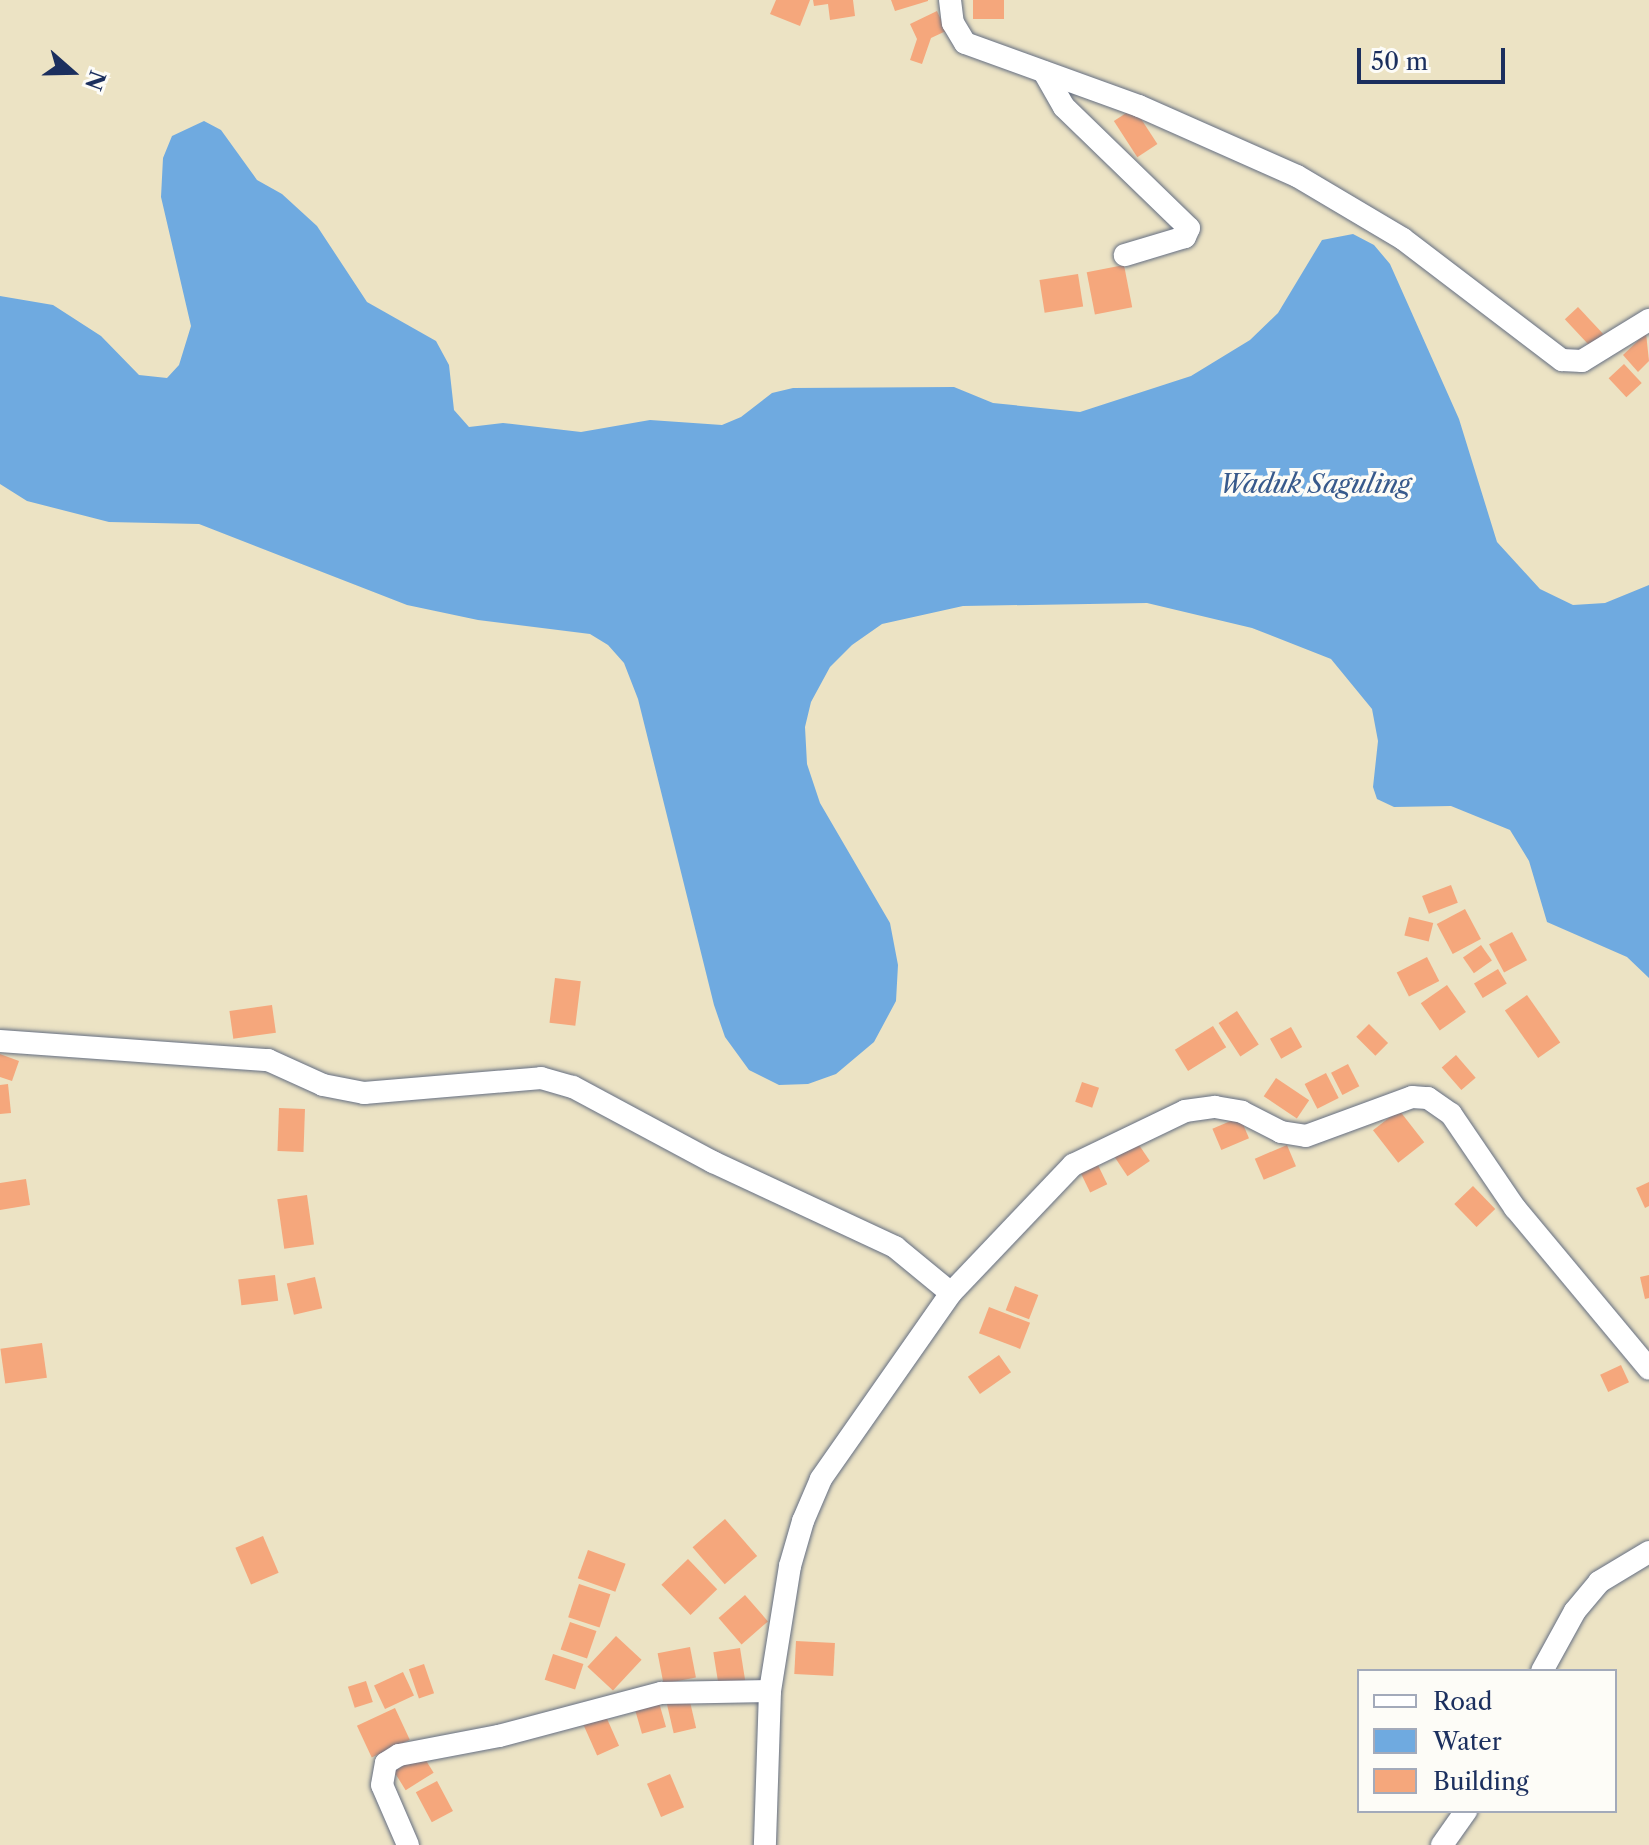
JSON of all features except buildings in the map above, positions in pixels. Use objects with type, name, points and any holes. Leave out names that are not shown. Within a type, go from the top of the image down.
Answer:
[{"type":"street","points":[[950,0],[953,23],[965,43],[1248,150],[1297,176],[1403,239],[1562,360],[1582,361],[1649,320]]},
{"type":"street","points":[[1044,72],[1064,107],[1188,224],[1185,237],[1125,255]]},
{"type":"street","points":[[0,1041],[268,1060],[323,1085],[364,1093],[541,1078],[573,1087],[713,1162],[895,1247],[951,1293]]},
{"type":"street","points":[[765,1845],[770,1691],[790,1566],[821,1479],[951,1293],[1073,1165],[1185,1111],[1215,1107],[1242,1112],[1281,1132],[1306,1136],[1412,1097],[1428,1098],[1451,1114],[1515,1208],[1649,1369]]},
{"type":"street","points":[[1543,1669],[1575,1611],[1599,1582],[1649,1552]]},
{"type":"street","points":[[408,1845],[382,1785],[386,1763],[399,1755],[499,1736],[661,1693],[770,1691]]},
{"type":"street","points":[[1442,1845],[1465,1813]]},
{"type":"water","name":"Waduk Saguling","points":[[204,121],[221,130],[257,180],[282,194],[317,226],[367,302],[436,341],[449,365],[454,410],[469,427],[503,423],[581,432],[650,420],[722,425],[741,417],[772,393],[793,388],[954,387],[993,403],[1080,412],[1191,376],[1250,340],[1278,313],[1322,240],[1353,234],[1374,245],[1390,264],[1459,419],[1497,542],[1540,589],[1573,605],[1605,603],[1649,585],[1649,978],[1627,957],[1547,922],[1529,861],[1510,830],[1451,806],[1394,807],[1377,799],[1373,787],[1378,741],[1372,709],[1331,659],[1252,628],[1147,603],[963,606],[882,624],[852,645],[830,667],[811,702],[805,727],[807,764],[820,803],[890,923],[898,965],[896,1001],[874,1042],[836,1074],[808,1084],[779,1085],[749,1070],[725,1037],[714,1005],[638,699],[624,663],[608,645],[590,634],[478,620],[407,605],[199,524],[109,522],[27,501],[0,484],[0,296],[53,305],[101,336],[139,375],[167,378],[179,365],[191,326],[161,197],[163,158],[172,136]]}]
